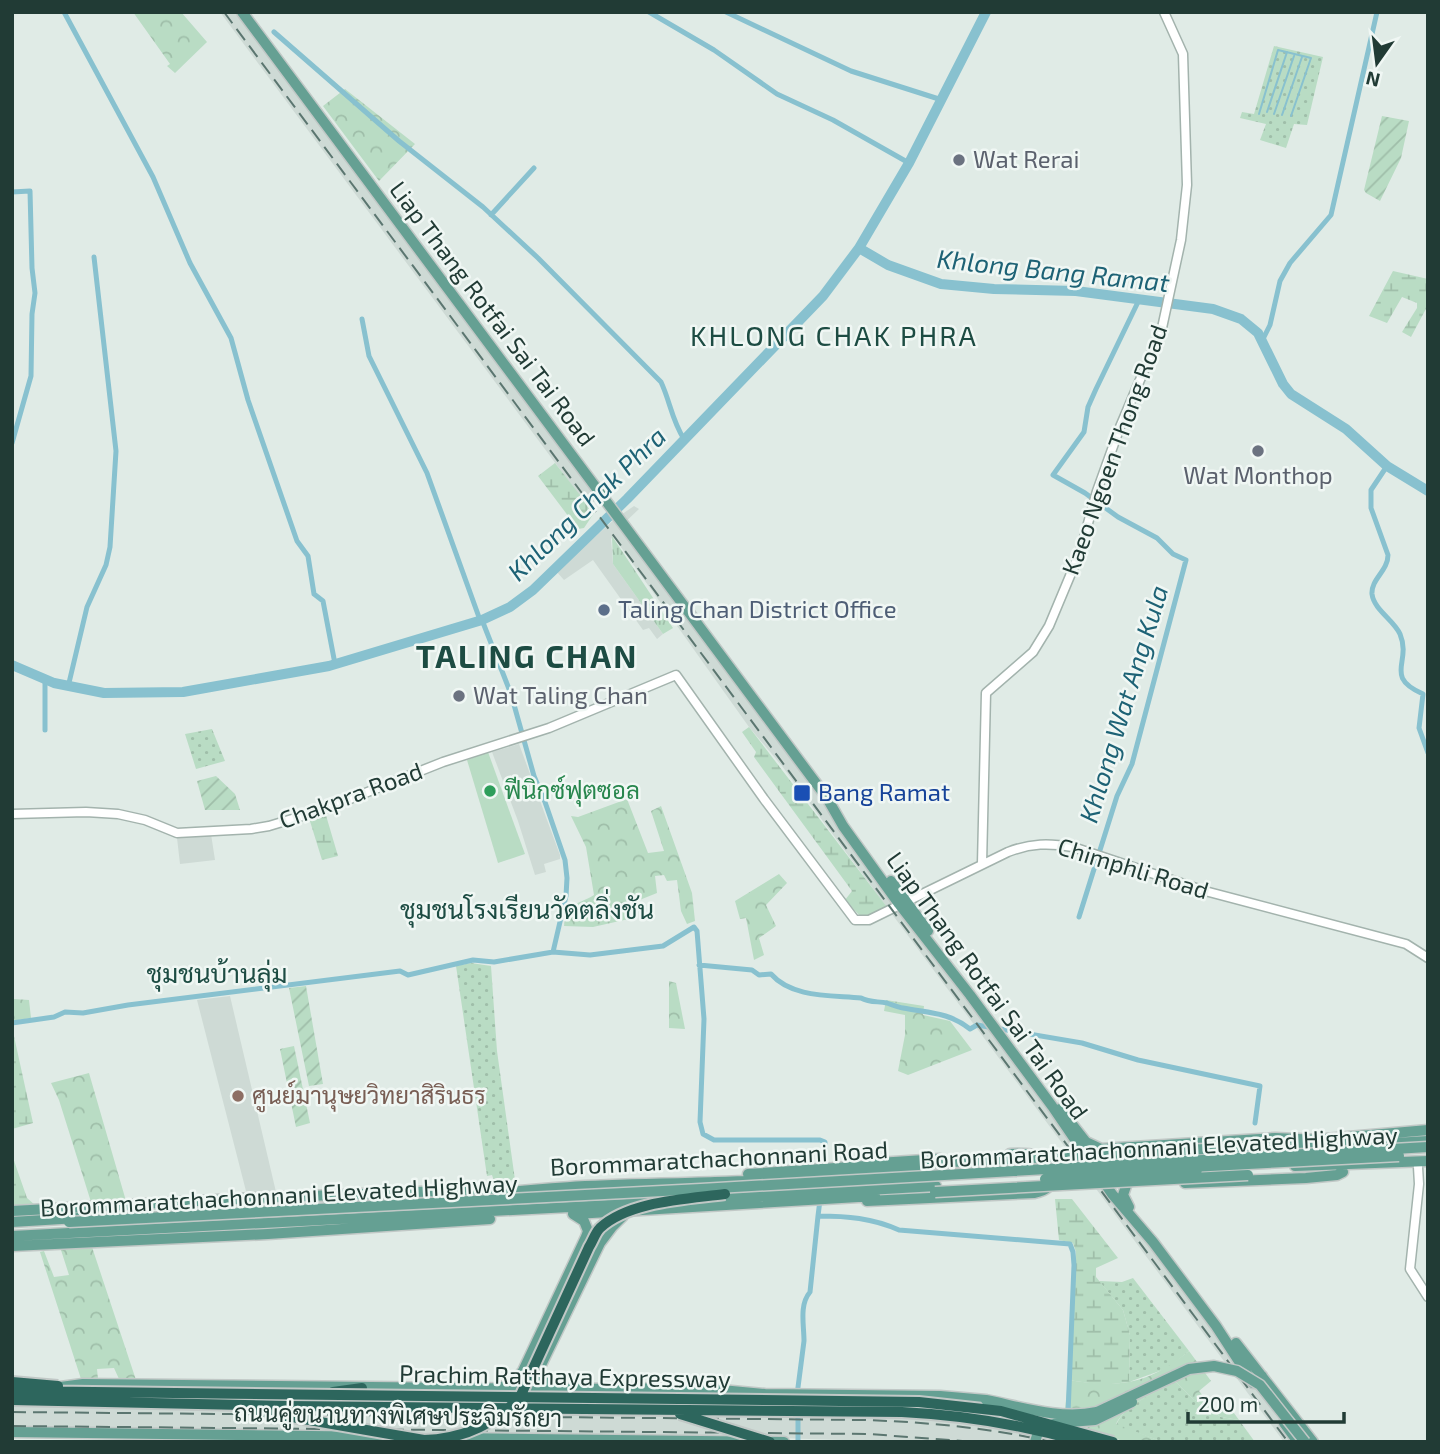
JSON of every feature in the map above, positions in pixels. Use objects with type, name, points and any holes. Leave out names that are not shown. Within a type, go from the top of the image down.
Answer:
[{"type":"highway","points":[[201,1398],[410,1439],[452,1437],[480,1428],[507,1411],[520,1397],[598,1230],[616,1217],[640,1208],[725,1194]]},
{"type":"highway","points":[[12,1382],[102,1392],[201,1398],[300,1395],[362,1388]]},
{"type":"highway","name":"Prachim Ratthaya Expressway","points":[[12,1390],[919,1402],[1001,1411],[1113,1442]]},
{"type":"highway","name":"Prachim Ratthaya Expressway","points":[[12,1400],[201,1398],[287,1406],[944,1414],[1025,1427],[1083,1442]]},
{"type":"highway","points":[[646,1409],[695,1417],[770,1442]]},
{"type":"main road","name":"Liap Thang Rotfai Sai Tai Road","points":[[242,12],[835,809],[843,826],[1059,1109],[1076,1137],[1129,1207],[1261,1380],[1313,1442]]},
{"type":"main road","name":"Liap Thang Rotfai Sai Tai Road","points":[[1000,1031],[1112,1194],[1172,1267],[1234,1350],[1253,1383],[1261,1380]]},
{"type":"main road","points":[[1059,1109],[1086,1142],[1095,1148],[1275,1138],[1320,1140]]},
{"type":"main road","points":[[1244,1149],[1428,1130]]},
{"type":"main road","name":"Borommaratchachonnani Road","points":[[12,1223],[472,1198],[523,1189],[711,1182],[933,1166],[1428,1141]]},
{"type":"main road","name":"Borommaratchachonnani Elevated Highway","points":[[12,1236],[69,1225],[1428,1147]]},
{"type":"main road","points":[[1108,1149],[1101,1156],[1102,1162],[1118,1182],[1126,1186],[1306,1178],[1343,1172]]},
{"type":"main road","points":[[817,1197],[882,1201],[1034,1193],[1047,1189],[1053,1178],[1046,1161],[1034,1153],[886,1163],[826,1173]]},
{"type":"main road","name":"Borommaratchachonnani Elevated Highway","points":[[12,1223],[69,1225],[725,1194],[1428,1154]]},
{"type":"main road","name":"Borommaratchachonnani Road","points":[[574,1212],[1428,1161]]},
{"type":"main road","points":[[1355,1165],[1390,1170]]},
{"type":"main road","points":[[860,1167],[933,1166]]},
{"type":"main road","points":[[1247,1171],[1343,1172],[1423,1167]]},
{"type":"main road","points":[[1126,1186],[1123,1195],[1129,1207]]},
{"type":"main road","points":[[12,1213],[471,1189],[523,1189]]},
{"type":"main road","points":[[844,1199],[936,1189]]},
{"type":"main road","points":[[12,1213],[228,1205],[346,1195]]},
{"type":"main road","name":"Borommaratchachonnani Road","points":[[12,1236],[505,1211],[673,1209],[817,1197]]},
{"type":"main road","points":[[557,1389],[544,1382],[540,1376],[540,1367],[558,1326],[606,1234],[629,1211]]},
{"type":"main road","points":[[12,1246],[389,1226],[574,1212],[584,1221],[588,1231]]},
{"type":"main road","points":[[12,1236],[355,1224],[389,1226]]},
{"type":"main road","points":[[496,1389],[513,1382],[520,1375],[588,1231],[597,1226],[602,1227],[606,1234]]},
{"type":"main road","points":[[1035,1442],[1039,1429],[1103,1417],[1137,1399],[1156,1384],[1196,1368],[1214,1366],[1237,1371],[1249,1377],[1267,1393],[1305,1442]]},
{"type":"main road","points":[[520,1375],[525,1381],[532,1382],[540,1376]]},
{"type":"main road","name":"Liap Thang Rotfai Sai Tai Road","points":[[1261,1380],[1259,1388],[1298,1442]]},
{"type":"main road","name":"ถนนคู่ขนานทางพิเศษประจิมรัถยา","points":[[12,1390],[83,1384],[496,1389],[700,1388],[806,1395],[940,1396],[1085,1415],[1156,1384]]},
{"type":"main road","name":"ถนนคู่ขนานทางพิเศษประจิมรัถยา","points":[[12,1432],[784,1442]]},
{"type":"street","name":"Kaeo Ngoen Thong Road","points":[[982,864],[986,693],[1039,645],[1080,552],[1095,498],[1120,427],[1162,328],[1173,279],[1181,240],[1187,185],[1183,114],[1184,66],[1179,41],[1164,12]]},
{"type":"street","name":"Chimphli Road","points":[[676,675],[851,917],[862,921],[869,920],[982,864],[1023,846],[1044,843],[1073,847],[1205,891],[1409,945],[1428,958]]},
{"type":"street","name":"Chakpra Road","points":[[12,814],[118,814],[182,833],[251,830],[325,809],[443,762],[527,735],[676,675]]},
{"type":"street","points":[[1423,1167],[1410,1269],[1428,1297]]},
{"type":"shaded area","points":[[220,12],[235,12],[582,477],[597,499],[588,507]]},
{"type":"shaded area","points":[[634,506],[639,509],[620,527],[1061,1125],[1077,1153],[1114,1202],[1150,1242],[1295,1442],[1284,1442],[782,766],[749,727],[613,536],[613,564],[663,634],[657,639],[649,628],[643,630],[593,560],[564,580],[556,571],[615,519]]},
{"type":"shaded area","points":[[519,744],[560,855],[560,859],[544,864],[546,872],[535,875],[492,752]]},
{"type":"shaded area","points":[[211,834],[215,860],[180,864],[177,838]]},
{"type":"shaded area","name":"ศูนย์มานุษยวิทยาสิรินธร","points":[[230,996],[276,1192],[247,1195],[197,1000]]},
{"type":"shaded area","points":[[12,1395],[858,1404],[949,1408],[1051,1428],[1098,1442],[12,1430]]},
{"type":"green space","points":[[133,12],[181,12],[207,42],[175,73],[167,66],[170,64]]},
{"type":"green space","points":[[1274,46],[1323,57],[1307,125],[1294,124],[1286,148],[1260,140],[1266,124],[1240,118],[1242,112],[1254,114]]},
{"type":"green space","points":[[345,89],[415,144],[379,181],[323,106]]},
{"type":"green space","points":[[1382,116],[1409,121],[1401,158],[1380,201],[1364,190]]},
{"type":"green space","points":[[1393,271],[1428,279],[1428,305],[1411,337],[1402,332],[1417,308],[1417,303],[1402,297],[1387,323],[1369,316]]},
{"type":"green space","points":[[555,463],[594,513],[584,528],[578,529],[538,476]]},
{"type":"green space","points":[[612,536],[673,628],[663,634],[613,564]]},
{"type":"green space","points":[[749,727],[887,907],[874,915],[861,917],[845,900],[852,891],[754,757],[756,752],[742,732]]},
{"type":"green space","points":[[212,729],[225,761],[196,769],[185,734]]},
{"type":"green space","name":"ฟีนิกซ์ฟุตซอล","points":[[488,752],[525,854],[498,863],[467,760]]},
{"type":"green space","points":[[216,776],[235,794],[240,810],[205,810],[197,781]]},
{"type":"green space","points":[[627,799],[648,853],[664,851],[651,811],[661,806],[692,893],[695,921],[687,924],[681,911],[677,880],[667,881],[664,875],[655,876],[657,893],[632,903],[633,918],[593,927],[564,926],[571,908],[594,895],[586,847],[571,816],[578,817]]},
{"type":"green space","points":[[325,812],[338,856],[322,860],[309,818]]},
{"type":"green space","points":[[779,874],[787,883],[766,905],[776,926],[759,938],[764,955],[754,960],[746,918],[740,919],[735,901]]},
{"type":"green space","points":[[12,955],[14,999],[29,1000],[31,1018],[12,1021]]},
{"type":"green space","points":[[471,963],[491,966],[497,1051],[515,1180],[494,1181],[492,1175],[487,1176],[456,966]]},
{"type":"green space","points":[[669,981],[676,983],[685,1029],[669,1028]]},
{"type":"green space","points":[[306,986],[323,1084],[309,1086],[289,988]]},
{"type":"green space","points":[[886,1000],[924,1006],[923,1015],[950,1021],[972,1050],[908,1075],[898,1071],[905,1035],[905,1015],[884,1011]]},
{"type":"green space","points":[[12,1027],[33,1123],[12,1129]]},
{"type":"green space","points":[[294,1046],[310,1123],[296,1127],[280,1049]]},
{"type":"green space","points":[[89,1073],[126,1201],[91,1202],[59,1100],[51,1083]]},
{"type":"green space","points":[[12,1155],[27,1198],[35,1205],[12,1206]]},
{"type":"green space","points":[[1055,1199],[1072,1199],[1118,1258],[1096,1268],[1096,1277],[1123,1310],[1130,1335],[1129,1382],[1103,1385],[1068,1380],[1076,1252],[1073,1243],[1059,1240]]},
{"type":"green space","points":[[92,1247],[136,1380],[119,1379],[114,1368],[97,1369],[98,1379],[81,1379],[40,1252],[44,1251],[54,1277],[69,1275],[61,1250]]},
{"type":"green space","points":[[1133,1278],[1189,1351],[1168,1368],[1129,1382],[1130,1335],[1123,1310],[1099,1281],[1122,1282]]},
{"type":"green space","points":[[1189,1351],[1211,1381],[1199,1391],[1217,1413],[1231,1409],[1239,1420],[1221,1417],[1193,1399],[1176,1382],[1134,1405],[1116,1424],[1163,1442],[1125,1442],[1064,1419],[1068,1380],[1103,1384],[1132,1381],[1160,1371]]},
{"type":"green space","points":[[1176,1382],[1193,1399],[1221,1417],[1239,1420],[1255,1442],[1163,1442],[1116,1425],[1134,1405]]},
{"type":"waterway","points":[[64,12],[153,177],[190,263],[231,338],[248,400],[297,541],[308,556],[314,594],[323,601],[335,664]]},
{"type":"waterway","points":[[649,12],[714,50],[777,94],[833,120],[909,163]]},
{"type":"waterway","points":[[726,12],[851,71],[942,100]]},
{"type":"waterway","name":"Khlong Chak Phra","points":[[12,665],[54,683],[104,693],[183,692],[329,666],[482,620],[510,607],[533,590],[627,499],[823,296],[859,248],[909,163],[986,12]]},
{"type":"waterway","points":[[1262,341],[1270,325],[1280,281],[1290,263],[1331,215],[1377,12]]},
{"type":"waterway","points":[[274,32],[399,141],[483,207],[538,258],[661,382],[684,439]]},
{"type":"waterway","points":[[1259,114],[1278,50],[1311,58],[1291,116]]},
{"type":"waterway","points":[[1267,112],[1287,52]]},
{"type":"waterway","points":[[1274,114],[1294,56]]},
{"type":"waterway","points":[[1282,115],[1302,57]]},
{"type":"waterway","points":[[491,215],[534,168]]},
{"type":"waterway","points":[[12,192],[30,191],[35,293],[31,376],[12,443]]},
{"type":"waterway","name":"Khlong Bang Ramat","points":[[859,248],[888,265],[941,284],[994,289],[1076,291],[1213,309],[1241,319],[1258,333],[1283,384],[1291,394],[1346,429],[1387,466],[1428,491]]},
{"type":"waterway","points":[[68,687],[87,607],[106,565],[110,547],[116,451],[94,257]]},
{"type":"waterway","name":"Khlong Wat Ang Kula","points":[[1079,917],[1117,796],[1132,764],[1186,560],[1173,554],[1157,538],[1118,517],[1085,493],[1053,475],[1084,432],[1088,407],[1139,300]]},
{"type":"waterway","points":[[362,319],[369,356],[427,473],[480,620]]},
{"type":"waterway","points":[[1387,466],[1371,490],[1371,508],[1388,555],[1372,594],[1376,605],[1400,634],[1403,644],[1401,675],[1404,681],[1423,694],[1419,728],[1428,753]]},
{"type":"waterway","points":[[482,620],[511,694],[534,776],[565,860],[566,896],[553,952],[590,955],[663,946],[694,927],[697,931],[704,1019],[700,1122],[703,1134],[714,1140],[820,1140],[825,1142],[824,1169]]},
{"type":"waterway","points":[[45,680],[45,730]]},
{"type":"waterway","points":[[12,1023],[54,1017],[65,1012],[83,1013],[400,971],[408,975],[473,960],[494,962],[553,952]]},
{"type":"waterway","points":[[699,965],[752,970],[759,975],[771,974],[780,982],[801,991],[861,998],[938,1014],[954,1019],[970,1029],[977,1025],[1082,1043],[1138,1060],[1260,1086],[1255,1123]]},
{"type":"waterway","points":[[820,1200],[818,1216],[859,1218],[899,1230],[1070,1244],[1074,1265],[1068,1414]]},
{"type":"waterway","points":[[797,1395],[804,1341],[803,1309],[810,1292],[818,1216]]},
{"type":"waterway","points":[[798,1412],[798,1442]]},
{"type":"railway","points":[[224,12],[1288,1442]]},
{"type":"railway","points":[[12,1412],[864,1420],[958,1426],[1052,1442]]},
{"type":"railway","points":[[12,1426],[869,1434],[975,1442]]},
{"type":"place","name":"Wat Rerai","points":[[959,160]]},
{"type":"place","name":"Wat Monthop","points":[[1258,451]]},
{"type":"place","name":"Taling Chan District Office","points":[[604,610]]},
{"type":"place","name":"Wat Taling Chan","points":[[459,696]]},
{"type":"place","name":"ฟีนิกซ์ฟุตซอล","points":[[490,791]]},
{"type":"place","name":"Bang Ramat","points":[[802,793]]},
{"type":"place","name":"ศูนย์มานุษยวิทยาสิรินธร","points":[[238,1096]]},
{"type":"district","name":"KHLONG CHAK PHRA","points":[[834,336]]},
{"type":"district","name":"TALING CHAN","points":[[527,657]]},
{"type":"district","name":"ชุมชนโรงเรียนวัดตลิ่งชัน","points":[[527,910]]},
{"type":"district","name":"ชุมชนบ้านลุ่ม","points":[[217,974]]}]
